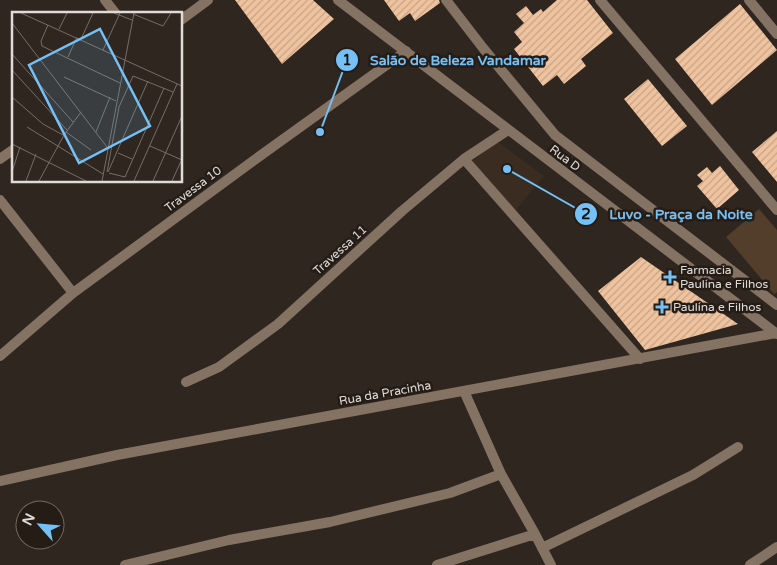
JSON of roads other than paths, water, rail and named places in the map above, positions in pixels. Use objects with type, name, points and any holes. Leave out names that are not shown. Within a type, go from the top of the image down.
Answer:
[{"type":"street","points":[[106,0],[115,12]]},
{"type":"street","points":[[182,19],[208,0]]},
{"type":"street","name":"Rua D","points":[[338,0],[776,334]]},
{"type":"street","points":[[446,0],[555,135],[777,305]]},
{"type":"street","points":[[600,0],[777,210]]},
{"type":"street","points":[[749,0],[777,34]]},
{"type":"street","name":"Travessa 10","points":[[0,356],[73,293],[252,161],[406,51]]},
{"type":"street","name":"Travessa 11","points":[[186,382],[219,367],[278,324],[402,211],[464,159],[508,130]]},
{"type":"street","points":[[464,159],[640,359]]},
{"type":"street","points":[[0,200],[73,293]]},
{"type":"street","name":"Rua da Pracinha","points":[[0,481],[116,455],[776,334]]},
{"type":"street","points":[[464,391],[501,474],[551,565]]},
{"type":"street","points":[[542,548],[693,475],[738,447]]},
{"type":"street","points":[[125,565],[229,540],[288,530],[450,493],[501,474]]},
{"type":"street","points":[[437,565],[535,534]]},
{"type":"street","points":[[750,565],[777,547]]},
{"type":"place","name":"Salão de Beleza Vandamar","points":[[320,132]]},
{"type":"place","name":"Luvo - Praça da Noite","points":[[507,169]]},
{"type":"place","name":"Farmacia Paulina e Filhos","points":[[670,277]]},
{"type":"place","name":"Paulina e Filhos","points":[[662,307]]}]
